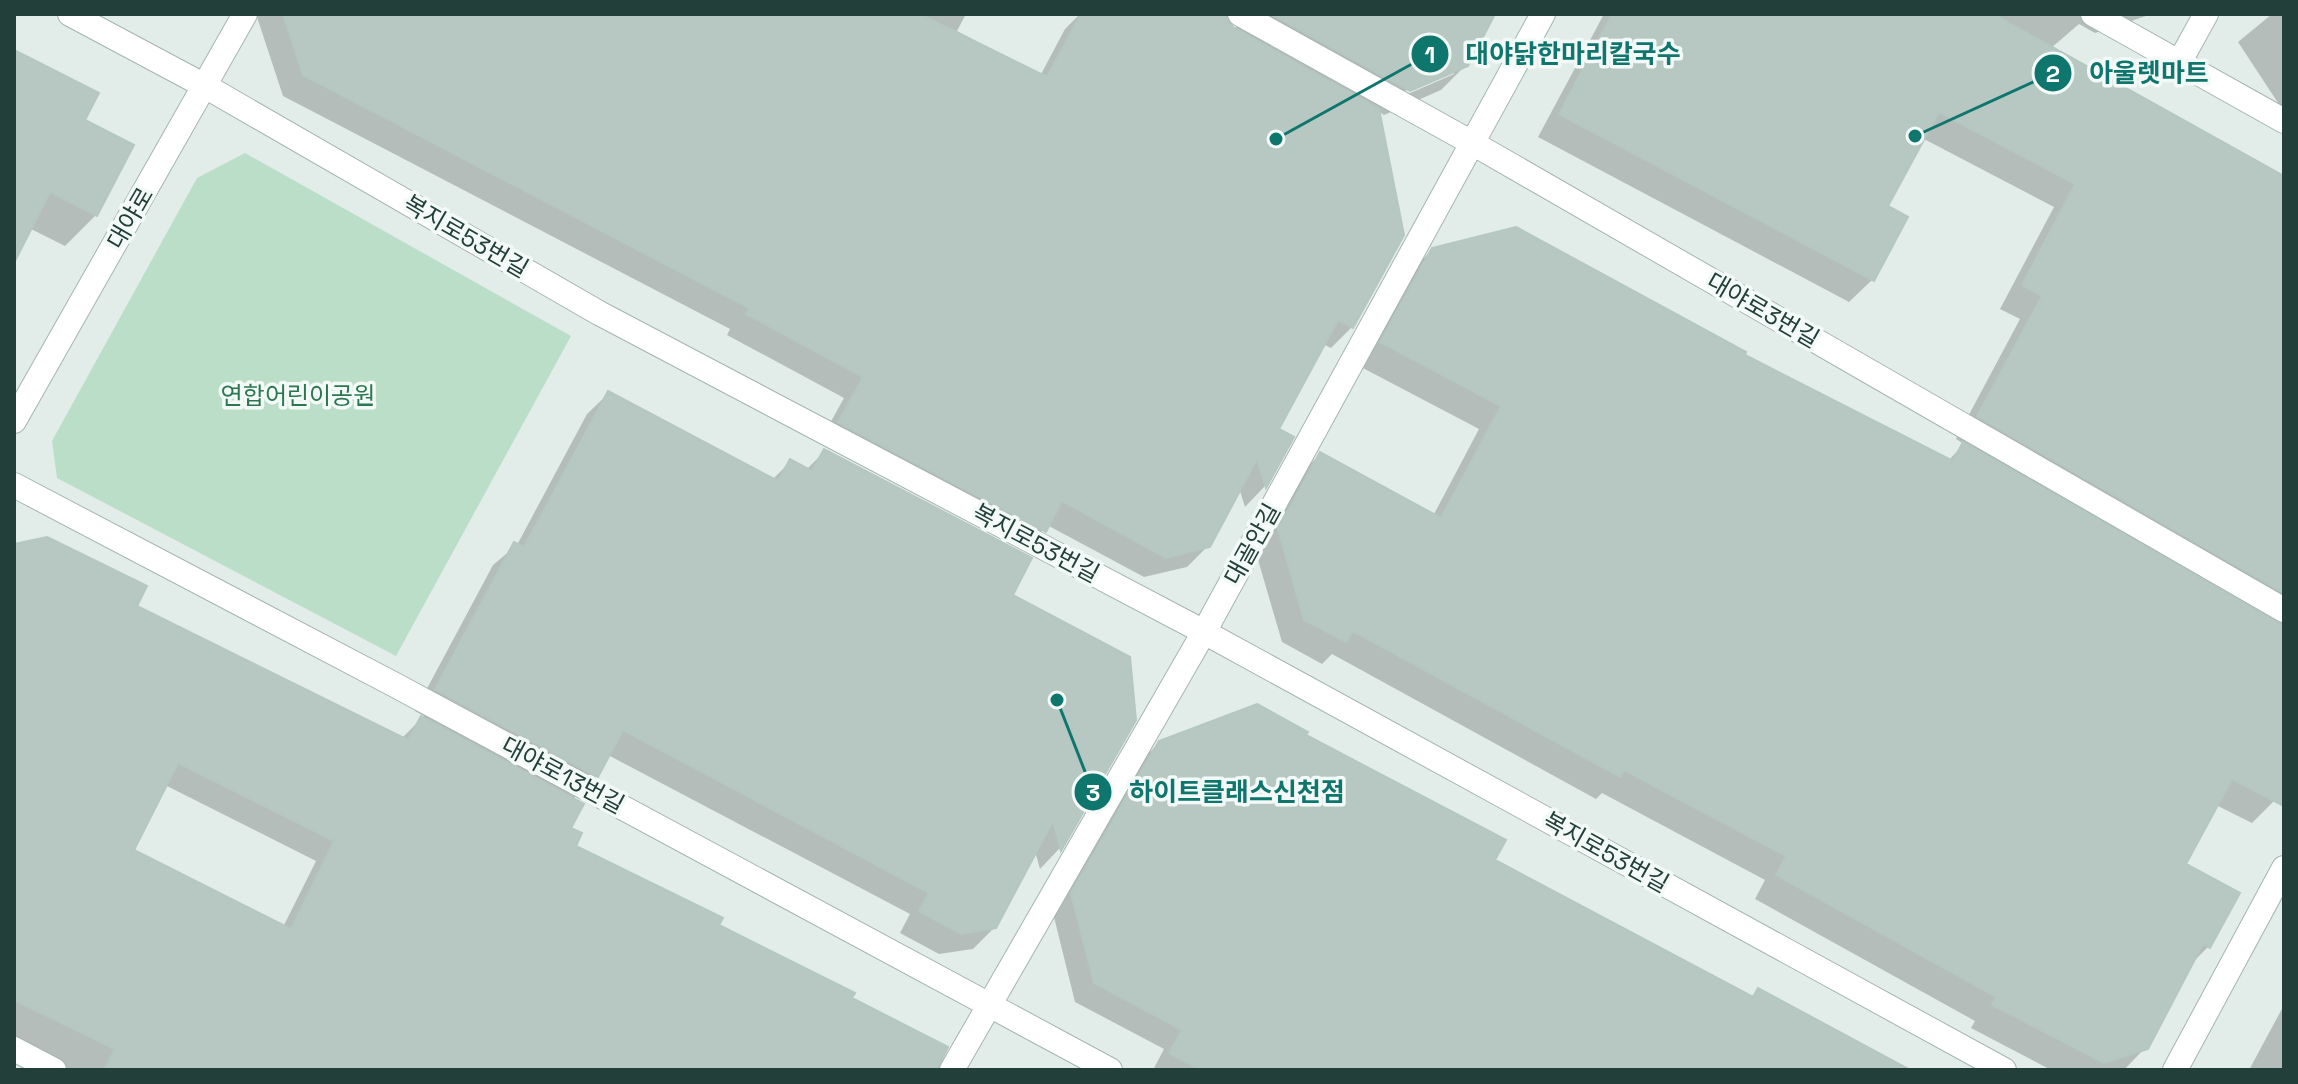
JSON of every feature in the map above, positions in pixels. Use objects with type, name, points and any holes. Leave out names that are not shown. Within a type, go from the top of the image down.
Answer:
[{"type":"street","name":"복지로53번길","points":[[70,14],[205,86],[599,313],[1204,632],[2004,1070]]},
{"type":"street","name":"대야로","points":[[14,421],[245,14]]},
{"type":"street","name":"대야로3번길","points":[[1240,14],[1474,144],[2284,610]]},
{"type":"street","name":"대골안길","points":[[952,1070],[1204,632],[1543,14]]},
{"type":"street","points":[[2093,14],[2284,121]]},
{"type":"street","points":[[2179,63],[2206,14]]},
{"type":"street","name":"대야로13번길","points":[[14,485],[990,1003],[1110,1070]]},
{"type":"street","points":[[2175,1070],[2284,868]]},
{"type":"street","points":[[14,1049],[54,1070]]},
{"type":"green space","name":"연합어린이공원","points":[[245,153],[571,336],[396,656],[57,478],[52,441],[197,178]]},
{"type":"building","points":[[283,14],[920,14],[1047,77],[1081,14],[1225,14],[1233,27],[1379,109],[1404,235],[1353,328],[1338,320],[1279,429],[1294,437],[1266,488],[1257,459],[1210,547],[1166,558],[1062,501],[1046,532],[838,422],[863,377],[746,314],[749,308],[303,75]]},
{"type":"building","points":[[1271,14],[1495,14],[1468,66],[1410,91]]},
{"type":"building","points":[[1612,14],[1993,14],[2284,176],[2284,593],[1977,416],[2042,296],[2022,285],[2075,184],[1939,112],[1888,206],[1908,217],[1874,281],[1559,114]]},
{"type":"building","points":[[14,50],[99,93],[85,120],[134,145],[97,216],[50,192],[14,263]]},
{"type":"building","points":[[1516,227],[1746,352],[1745,355],[1953,461],[1963,442],[2284,625],[2284,806],[2232,779],[2186,864],[2240,893],[2210,948],[2203,944],[2148,1049],[2104,1063],[1992,1005],[1996,997],[1776,875],[1786,856],[1624,770],[1620,777],[1353,631],[1346,642],[1304,620],[1278,529],[1320,452],[1441,518],[1501,406],[1380,342],[1432,248]]},
{"type":"building","points":[[608,391],[778,481],[790,459],[812,471],[824,449],[1032,558],[1013,595],[1130,657],[1136,720],[1061,851],[1053,821],[996,928],[961,934],[919,911],[929,893],[623,730],[598,777],[435,689],[514,542],[524,547]]},
{"type":"building","points":[[47,537],[147,586],[137,606],[408,740],[421,716],[584,804],[571,828],[582,833],[576,846],[723,918],[719,925],[855,993],[852,998],[948,1047],[937,1070],[104,1070],[115,1049],[14,1000],[14,544]],"holes":[[[178,763],[334,841],[291,929],[134,850]]]},
{"type":"building","points":[[1257,704],[1308,732],[1306,735],[1506,840],[1495,860],[1753,997],[1758,988],[1910,1070],[1201,1070],[1169,1053],[1182,1030],[1094,983],[1071,893],[1159,741]]},
{"type":"place","name":"아울렛마트","points":[[1915,136]]},
{"type":"place","name":"대야닭한마리칼국수","points":[[1276,139]]},
{"type":"place","name":"하이트클래스신천점","points":[[1057,700]]}]
